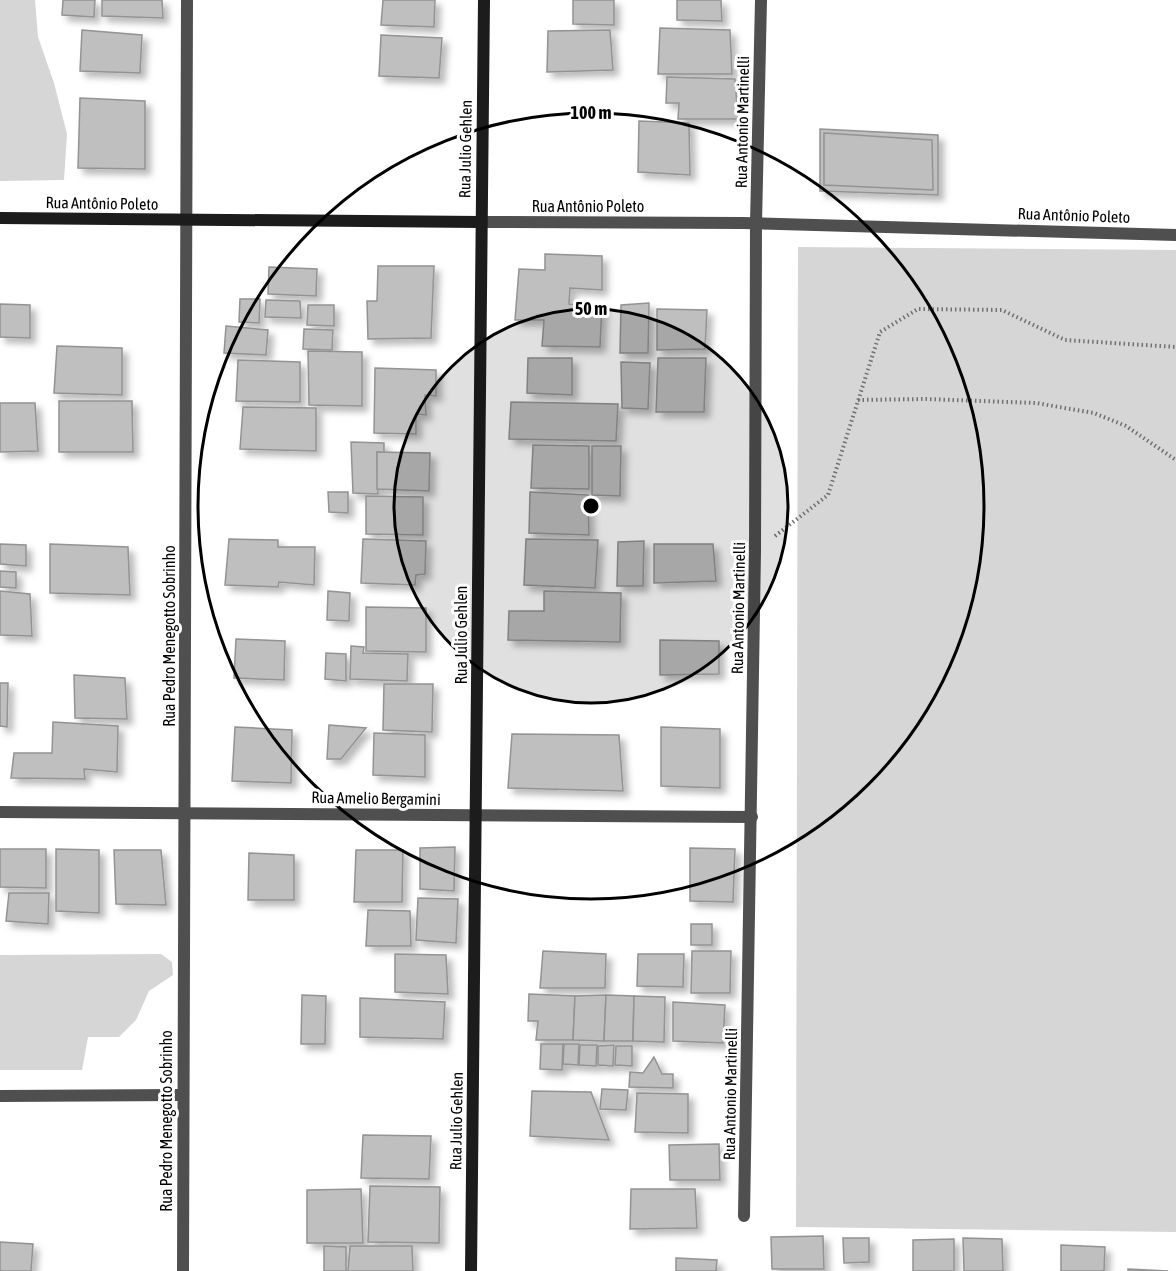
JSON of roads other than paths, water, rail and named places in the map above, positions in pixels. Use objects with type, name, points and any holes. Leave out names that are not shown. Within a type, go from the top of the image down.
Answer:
[{"type":"street","name":"Rua Pedro Menegotto Sobrinho","points":[[183,1271],[187,0]]},
{"type":"street","name":"Rua Julio Gehlen","points":[[471,1271],[484,0]]},
{"type":"street","name":"Rua Antonio Martinelli","points":[[744,1216],[752,817],[756,223],[761,0]]},
{"type":"street","name":"Rua Antônio Poleto","points":[[0,218],[756,223],[1176,235]]},
{"type":"street","name":"Rua Amelio Bergamini","points":[[0,812],[752,817]]},
{"type":"street","points":[[0,1096],[182,1095]]}]
